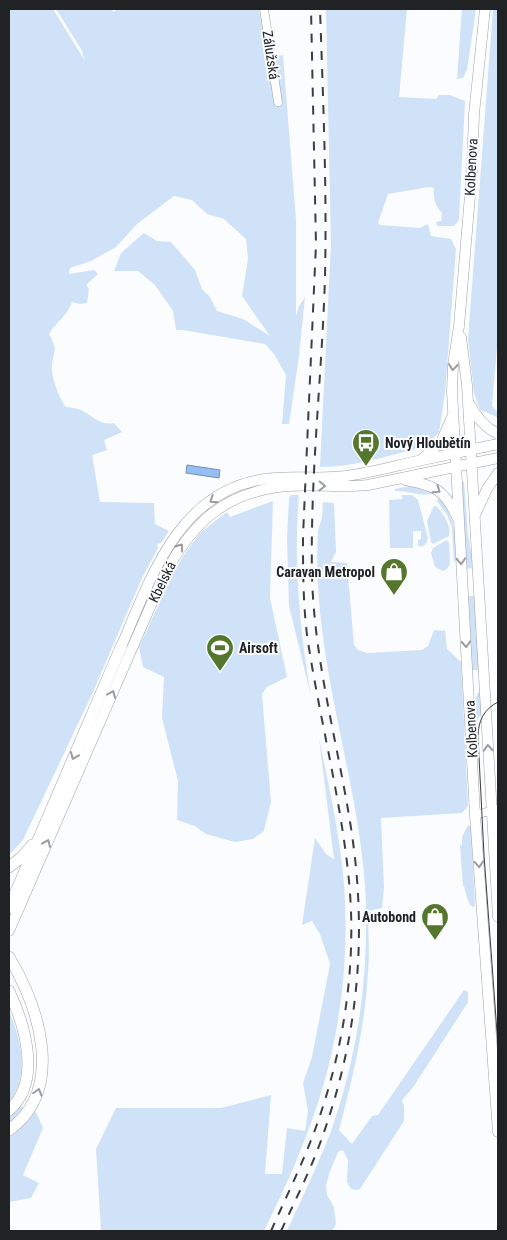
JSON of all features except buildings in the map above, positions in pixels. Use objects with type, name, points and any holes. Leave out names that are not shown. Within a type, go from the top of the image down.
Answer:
[{"type":"highway","name":"Kbelská","points":[[9,908],[121,647]]},
{"type":"highway","points":[[9,867],[26,853],[46,820]]},
{"type":"highway","points":[[9,957],[35,1015],[39,1030],[42,1075],[35,1101],[28,1114],[9,1130]]},
{"type":"highway","points":[[9,991],[24,1032],[28,1057],[27,1074],[22,1091],[16,1103],[9,1110]]},
{"type":"main road","name":"Kolbenova","points":[[485,9],[474,114],[472,172],[459,326],[453,371],[453,408],[475,815],[498,1132]]},
{"type":"main road","name":"Kolbenova","points":[[459,326],[468,400],[495,810],[498,917]]},
{"type":"main road","points":[[468,400],[479,420],[498,434]]},
{"type":"main road","points":[[420,461],[441,442],[449,425],[453,408]]},
{"type":"main road","name":"Kbelská","points":[[121,647],[151,578],[170,543],[189,519],[210,501],[235,487],[257,480],[288,477],[346,476],[498,444]]},
{"type":"main road","name":"Kbelská","points":[[9,931],[160,584],[174,557],[190,535],[206,518],[227,504],[259,491],[289,486],[351,487],[498,458]]},
{"type":"main road","points":[[475,516],[487,489],[498,473]]},
{"type":"main road","points":[[399,479],[423,484],[439,491],[448,500],[459,523]]},
{"type":"street","name":"Zálužská","points":[[264,9],[278,102]]},
{"type":"street","points":[[475,815],[495,810]]},
{"type":"shaded area","points":[[9,9],[53,9],[85,61],[81,49],[56,9],[112,9],[113,12],[118,9],[259,9],[263,32],[272,57],[283,55],[296,220],[296,316],[299,306],[305,297],[289,424],[282,424],[286,375],[274,354],[265,344],[176,330],[173,311],[155,285],[138,271],[114,271],[121,253],[144,233],[157,241],[171,242],[195,270],[202,289],[210,297],[217,311],[243,319],[270,336],[242,296],[248,259],[246,239],[224,219],[207,214],[192,200],[174,196],[137,224],[116,247],[91,261],[70,268],[69,274],[94,270],[98,274],[86,285],[89,289],[87,303],[72,302],[68,311],[49,334],[54,347],[52,370],[56,387],[66,407],[81,410],[101,422],[114,423],[122,432],[104,440],[107,450],[92,455],[100,502],[154,503],[155,524],[169,531],[161,543],[157,544],[158,548],[142,578],[93,692],[23,840],[9,855]]},
{"type":"shaded area","points":[[326,9],[407,9],[399,97],[436,99],[439,95],[450,95],[465,101],[459,220],[454,226],[437,226],[436,222],[441,221],[442,213],[435,202],[434,188],[429,187],[388,194],[378,223],[380,225],[420,228],[428,224],[431,236],[451,239],[456,249],[445,393],[439,432],[429,443],[420,448],[383,458],[333,467],[320,467],[331,244]]},
{"type":"shaded area","points":[[462,9],[476,9],[467,70],[463,78],[457,79]]},
{"type":"shaded area","points":[[493,9],[498,9],[498,336],[492,406],[498,413],[497,417],[480,410],[474,393],[468,339]]},
{"type":"shaded area","points":[[461,482],[464,482],[468,535],[474,568],[466,569]]},
{"type":"shaded area","points":[[418,486],[434,493],[426,495],[395,491],[395,489]]},
{"type":"shaded area","points":[[291,495],[299,495],[297,571],[311,696],[289,606],[287,539],[289,498]]},
{"type":"shaded area","points":[[402,495],[412,495],[418,500],[428,538],[424,546],[418,546],[418,540],[421,539],[421,531],[413,531],[413,548],[390,548],[389,500],[402,499]]},
{"type":"shaded area","points":[[439,495],[454,528],[456,544],[454,564],[452,527],[447,515],[437,501]]},
{"type":"shaded area","name":"Airsoft","points":[[273,501],[270,598],[287,677],[267,687],[262,694],[271,802],[264,831],[253,839],[235,842],[206,834],[195,826],[177,820],[178,781],[162,718],[164,677],[143,667],[139,647],[174,571],[201,532],[227,512],[230,517]]},
{"type":"shaded area","points":[[323,502],[334,503],[336,552],[331,562],[347,563],[354,645],[358,650],[367,653],[422,650],[428,646],[434,630],[444,631],[445,629],[447,649],[461,662],[468,806],[462,813],[381,818],[384,887],[382,908],[368,911],[369,964],[364,1012],[354,1071],[339,1130],[352,1144],[372,1116],[378,1115],[464,990],[468,992],[468,1002],[414,1086],[402,1100],[404,1121],[360,1189],[351,1189],[347,1182],[348,1160],[343,1150],[338,1152],[326,1186],[327,1195],[334,1207],[336,1224],[332,1231],[287,1231],[331,1131],[348,1076],[359,1020],[365,963],[366,905],[364,870],[354,801],[327,663],[319,605],[317,543]]},
{"type":"shaded area","points":[[434,506],[444,516],[448,524],[449,536],[433,544],[427,521]]},
{"type":"shaded area","points":[[447,540],[449,543],[450,564],[443,571],[435,567],[431,553],[433,548]]},
{"type":"shaded area","points":[[468,596],[476,596],[480,670],[472,670]]},
{"type":"shaded area","points":[[482,692],[482,712],[478,719],[475,733],[474,701],[478,693]]},
{"type":"shaded area","points":[[319,738],[334,811],[344,884],[344,975],[329,1065],[301,1151],[264,1231],[101,1231],[96,1149],[116,1108],[221,1108],[271,1095],[265,1174],[282,1174],[287,1128],[305,1131],[308,1111],[303,1083],[312,1057],[330,964],[320,934],[312,921],[302,925],[315,838],[326,854],[334,859]]},
{"type":"shaded area","points":[[468,825],[471,827],[475,906],[473,907],[470,905],[463,886],[460,845],[462,845],[462,837]]},
{"type":"shaded area","points":[[10,1013],[18,1036],[22,1069],[16,1091],[10,1102],[36,1112],[43,1128],[23,1175],[39,1183],[31,1198],[9,1202],[9,1016]]},
{"type":"water","points":[[187,465],[220,470],[219,478],[186,473]]},
{"type":"tram line","points":[[498,702],[489,708],[483,716],[479,726],[478,737],[484,855],[498,1046]]},
{"type":"railway","points":[[271,1231],[306,1154],[326,1097],[341,1037],[346,1006],[351,943],[349,881],[341,819],[312,666],[304,598],[303,536],[316,244],[311,9]]},
{"type":"railway","points":[[281,1231],[315,1157],[332,1107],[351,1028],[359,949],[359,909],[351,828],[317,639],[312,575],[314,463],[325,277],[320,9]]},
{"type":"place","name":"Nový Hloubětín","points":[[366,467]]},
{"type":"place","name":"Caravan Metropol","points":[[394,596]]},
{"type":"place","name":"Airsoft","points":[[220,672]]},
{"type":"place","name":"Autobond","points":[[435,941]]}]
